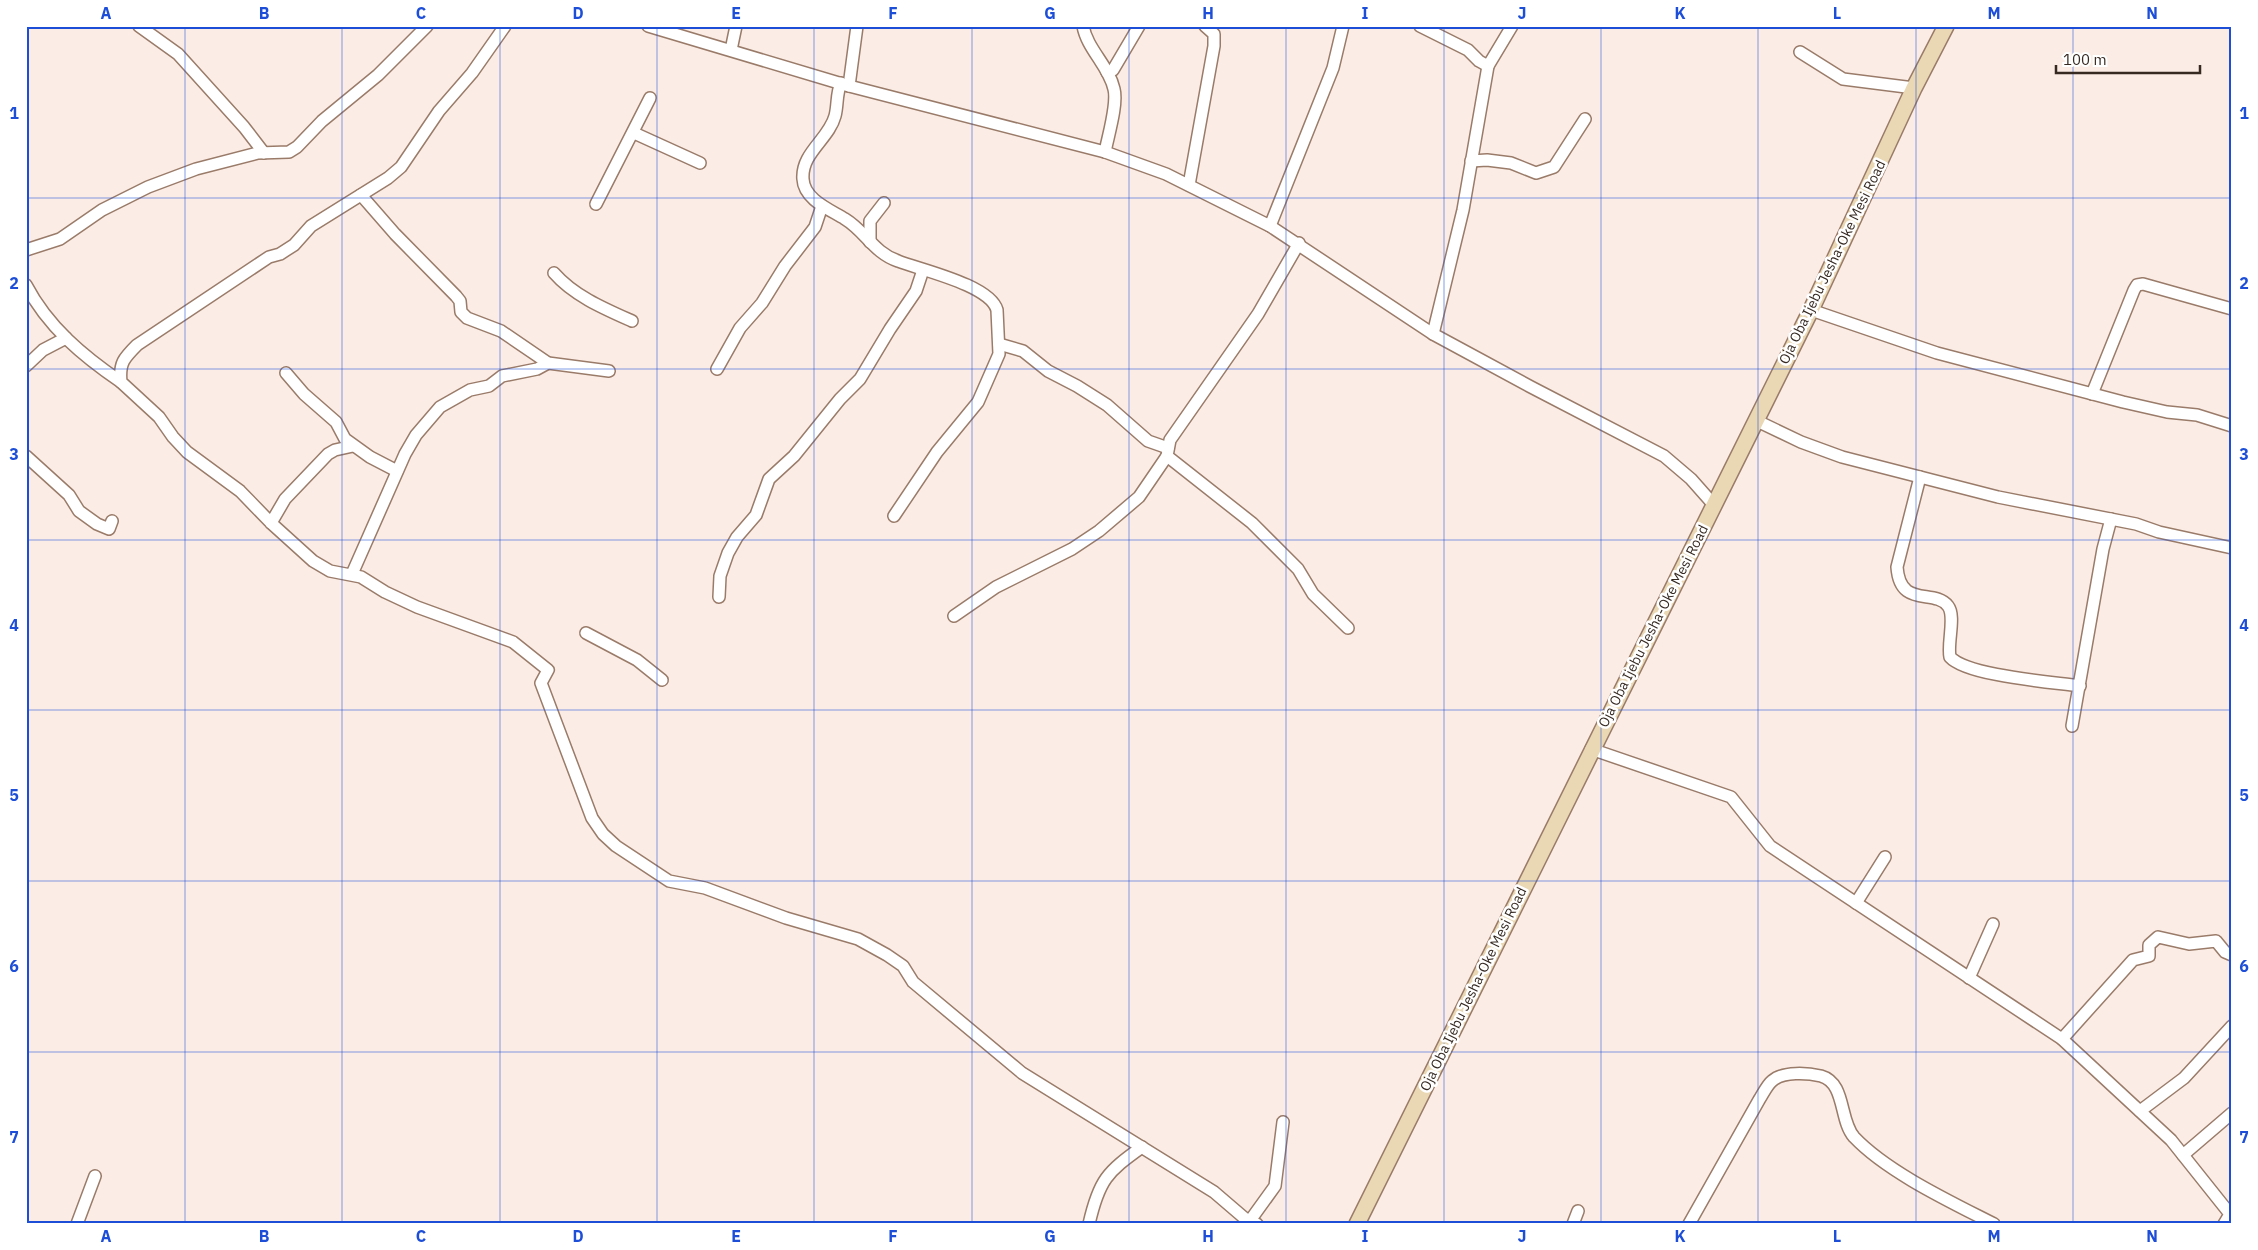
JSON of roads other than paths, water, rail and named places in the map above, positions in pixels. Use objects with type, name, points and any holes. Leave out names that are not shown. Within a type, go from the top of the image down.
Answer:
[{"type":"main road","name":"Oja Oba Ijebu Jesha-Oke Mesi Road","points":[[1357,1224],[1591,749],[1811,310],[1914,88],[1946,26]]},
{"type":"street","points":[[138,26],[178,54],[244,127],[264,153]]},
{"type":"street","points":[[26,250],[60,238],[102,210],[148,187],[210,164],[264,153],[289,152],[297,147],[322,121],[385,68],[427,26]]},
{"type":"street","points":[[121,382],[120,369],[125,358],[138,345],[229,286],[269,257],[280,254],[294,245],[311,226],[388,178],[401,167],[439,111],[472,73],[505,26]]},
{"type":"street","points":[[648,26],[845,84],[1105,152],[1189,185],[1270,226],[1299,243],[1434,334],[1531,388],[1664,456],[1690,479],[1714,505]]},
{"type":"street","points":[[731,50],[736,26]]},
{"type":"street","points":[[857,26],[845,84],[836,99],[835,116],[809,155],[803,170],[804,185],[822,206],[848,220],[878,252],[895,260],[953,280],[990,299],[997,310],[998,354],[978,402],[937,452],[894,516]]},
{"type":"street","points":[[1083,26],[1085,34],[1107,72],[1115,91],[1105,152]]},
{"type":"street","points":[[1107,72],[1113,70],[1139,26]]},
{"type":"street","points":[[1189,185],[1214,46],[1214,34],[1205,26]]},
{"type":"street","points":[[1270,226],[1333,68],[1343,26]]},
{"type":"street","points":[[1420,26],[1468,50],[1479,62],[1488,66]]},
{"type":"street","points":[[1434,334],[1463,210],[1481,116],[1488,66],[1512,26]]},
{"type":"street","points":[[1800,52],[1843,79],[1914,88]]},
{"type":"street","points":[[596,204],[634,133],[650,98]]},
{"type":"street","points":[[1471,161],[1487,160],[1510,163],[1536,174],[1554,167],[1585,119]]},
{"type":"street","points":[[634,133],[700,163]]},
{"type":"street","points":[[361,195],[456,296],[460,301],[461,312],[467,318],[501,331],[548,363],[609,371]]},
{"type":"street","points":[[870,242],[870,221],[884,203]]},
{"type":"street","points":[[717,369],[740,328],[762,303],[785,266],[815,227],[822,206]]},
{"type":"street","points":[[848,220],[870,221]]},
{"type":"street","points":[[954,616],[996,587],[1072,549],[1098,531],[1138,497],[1168,452],[1170,440],[1258,314],[1299,243]]},
{"type":"street","points":[[719,597],[720,576],[728,553],[742,529],[756,514],[770,479],[794,456],[840,398],[860,379],[890,328],[916,291],[923,270]]},
{"type":"street","points":[[554,273],[563,284],[588,300],[632,321]]},
{"type":"street","points":[[2092,394],[2137,285],[2143,284],[2232,309]]},
{"type":"street","points":[[26,285],[38,308],[66,338],[102,369],[121,382],[159,418],[187,452],[235,487],[271,524],[313,561],[330,571],[352,574],[417,607],[513,642],[548,670],[541,683],[550,711],[592,818],[603,834],[616,846],[669,881],[706,888],[786,918],[858,939],[887,955],[903,966],[913,982],[1022,1073],[1214,1192],[1253,1223],[1275,1186],[1283,1122]]},
{"type":"street","points":[[1811,310],[1937,353],[2092,394],[2167,412],[2198,415],[2232,426]]},
{"type":"street","points":[[26,366],[43,350],[66,338]]},
{"type":"street","points":[[998,344],[1023,351],[1048,371],[1107,405],[1148,441],[1168,452],[1252,523],[1298,569],[1313,594],[1348,628]]},
{"type":"street","points":[[352,574],[397,471],[416,435],[440,407],[470,390],[489,386],[502,376],[527,372],[548,363]]},
{"type":"street","points":[[286,373],[304,394],[336,422],[345,440],[397,471]]},
{"type":"street","points":[[1755,420],[1801,442],[1835,454],[1920,477],[1998,497],[2111,519],[2232,548]]},
{"type":"street","points":[[271,524],[285,499],[328,454],[335,450],[353,446]]},
{"type":"street","points":[[26,456],[69,495],[79,511],[97,524],[109,529],[112,521]]},
{"type":"street","points":[[1920,477],[1897,566],[1898,577],[1907,590],[1943,601],[1948,605],[1951,619],[1950,657],[1955,662],[1971,668],[2025,679],[2080,686]]},
{"type":"street","points":[[2072,726],[2103,549],[2111,519]]},
{"type":"street","points":[[586,632],[637,660],[662,680]]},
{"type":"street","points":[[1591,749],[1731,797],[1770,846],[2062,1039],[2140,1111],[2183,1155],[2229,1217]]},
{"type":"street","points":[[1856,903],[1884,858]]},
{"type":"street","points":[[1969,978],[1993,924]]},
{"type":"street","points":[[2062,1039],[2133,960],[2149,956],[2149,945],[2158,937],[2189,944],[2216,941],[2225,952],[2232,955]]},
{"type":"street","points":[[2140,1111],[2184,1078],[2232,1026]]},
{"type":"street","points":[[1689,1224],[1759,1100],[1772,1081],[1783,1075],[1801,1074],[1822,1076],[1833,1084],[1839,1094],[1843,1119],[1853,1136],[1883,1162],[1994,1224]]},
{"type":"street","points":[[2183,1155],[2232,1114]]},
{"type":"street","points":[[1089,1224],[1094,1201],[1102,1180],[1116,1166],[1142,1147]]},
{"type":"street","points":[[77,1224],[94,1176]]},
{"type":"street","points":[[1572,1224],[1578,1211]]}]
